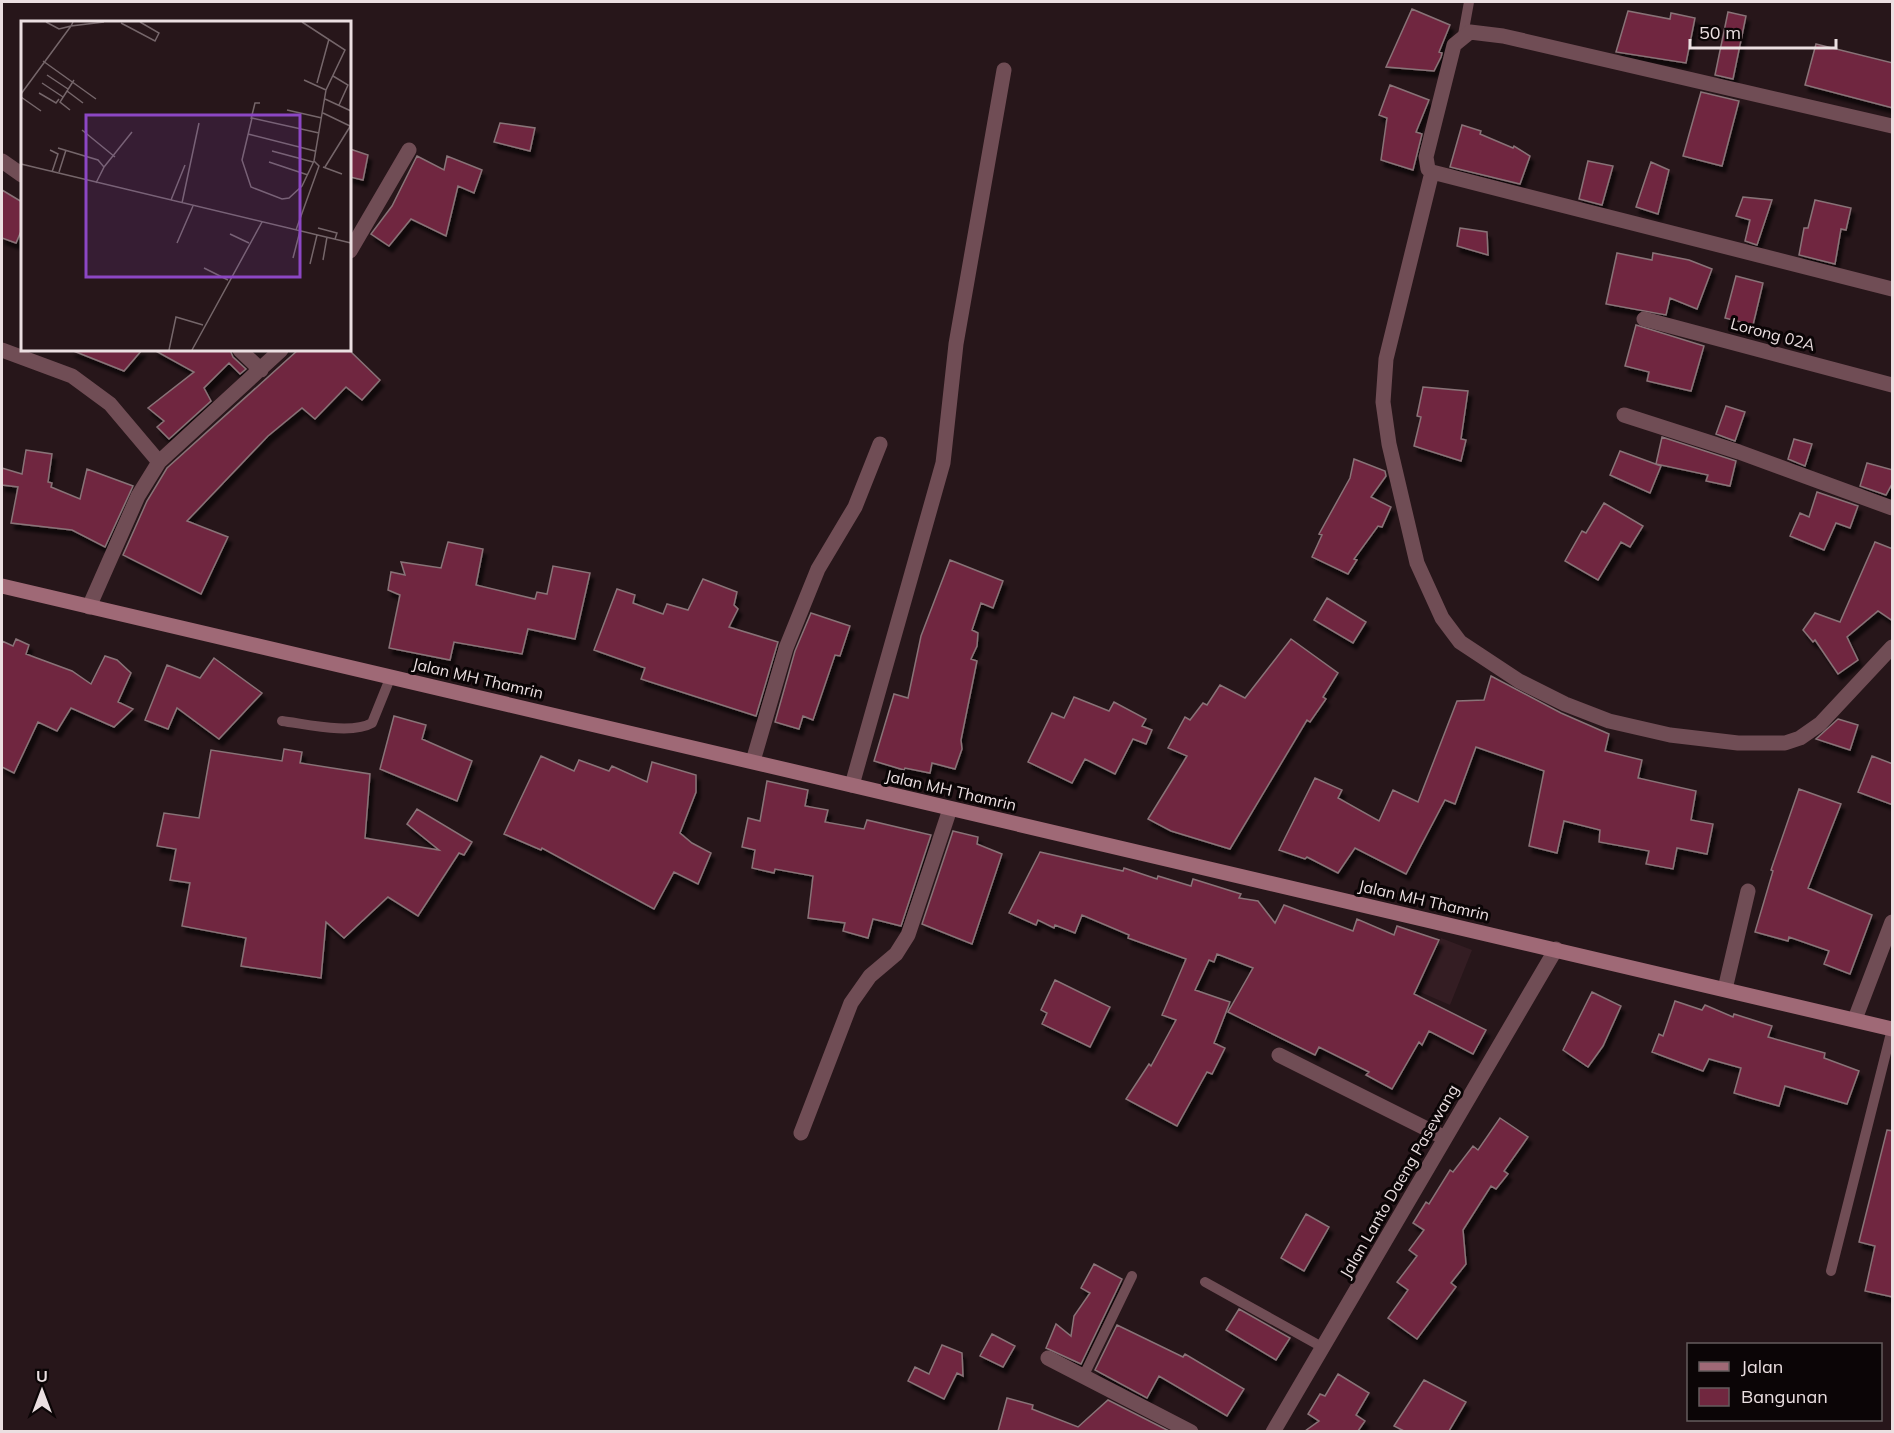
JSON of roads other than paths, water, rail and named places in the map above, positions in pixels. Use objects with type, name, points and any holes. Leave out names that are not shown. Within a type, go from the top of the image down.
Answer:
[{"type":"main road","name":"Jalan MH Thamrin","points":[[2,586],[1892,1029]]},
{"type":"street","points":[[1893,126],[1503,36],[1470,32],[1463,35],[1454,45],[1428,146],[1427,165],[1432,172],[1893,289]]},
{"type":"street","points":[[852,785],[943,464],[956,344],[1004,70]]},
{"type":"street","points":[[351,249],[409,150]]},
{"type":"street","points":[[2,161],[21,174]]},
{"type":"street","points":[[1432,172],[1386,359],[1383,402],[1389,444],[1417,563],[1450,632],[1460,642],[1518,681],[1598,717],[1670,735],[1738,743],[1785,743],[1800,738],[1820,724],[1893,647]]},
{"type":"street","name":"Lorong 02A","points":[[1644,319],[1893,385]]},
{"type":"street","points":[[2,350],[72,376],[110,404],[159,462]]},
{"type":"street","points":[[241,351],[261,370]]},
{"type":"street","points":[[89,607],[138,496],[159,462],[280,351]]},
{"type":"street","points":[[1624,415],[1738,452],[1893,508]]},
{"type":"street","points":[[753,761],[794,628],[818,569],[855,507],[880,444]]},
{"type":"street","points":[[801,1132],[851,1003],[870,976],[896,954],[908,935],[950,809]]},
{"type":"street","points":[[1725,989],[1748,891]]},
{"type":"street","points":[[1855,1019],[1893,922]]},
{"type":"street","name":"Jalan Lanto Daeng Pasewang","points":[[1273,1431],[1556,950]]},
{"type":"street","points":[[1279,1055],[1445,1138]]},
{"type":"street","points":[[1048,1358],[1191,1431]]},
{"type":"lane","points":[[1463,35],[1469,2]]},
{"type":"lane","points":[[282,720],[332,728],[365,727],[372,723],[391,676]]},
{"type":"lane","points":[[1831,1271],[1892,1029]]},
{"type":"lane","points":[[1083,1377],[1132,1276]]},
{"type":"lane","points":[[1206,1282],[1322,1347]]}]
